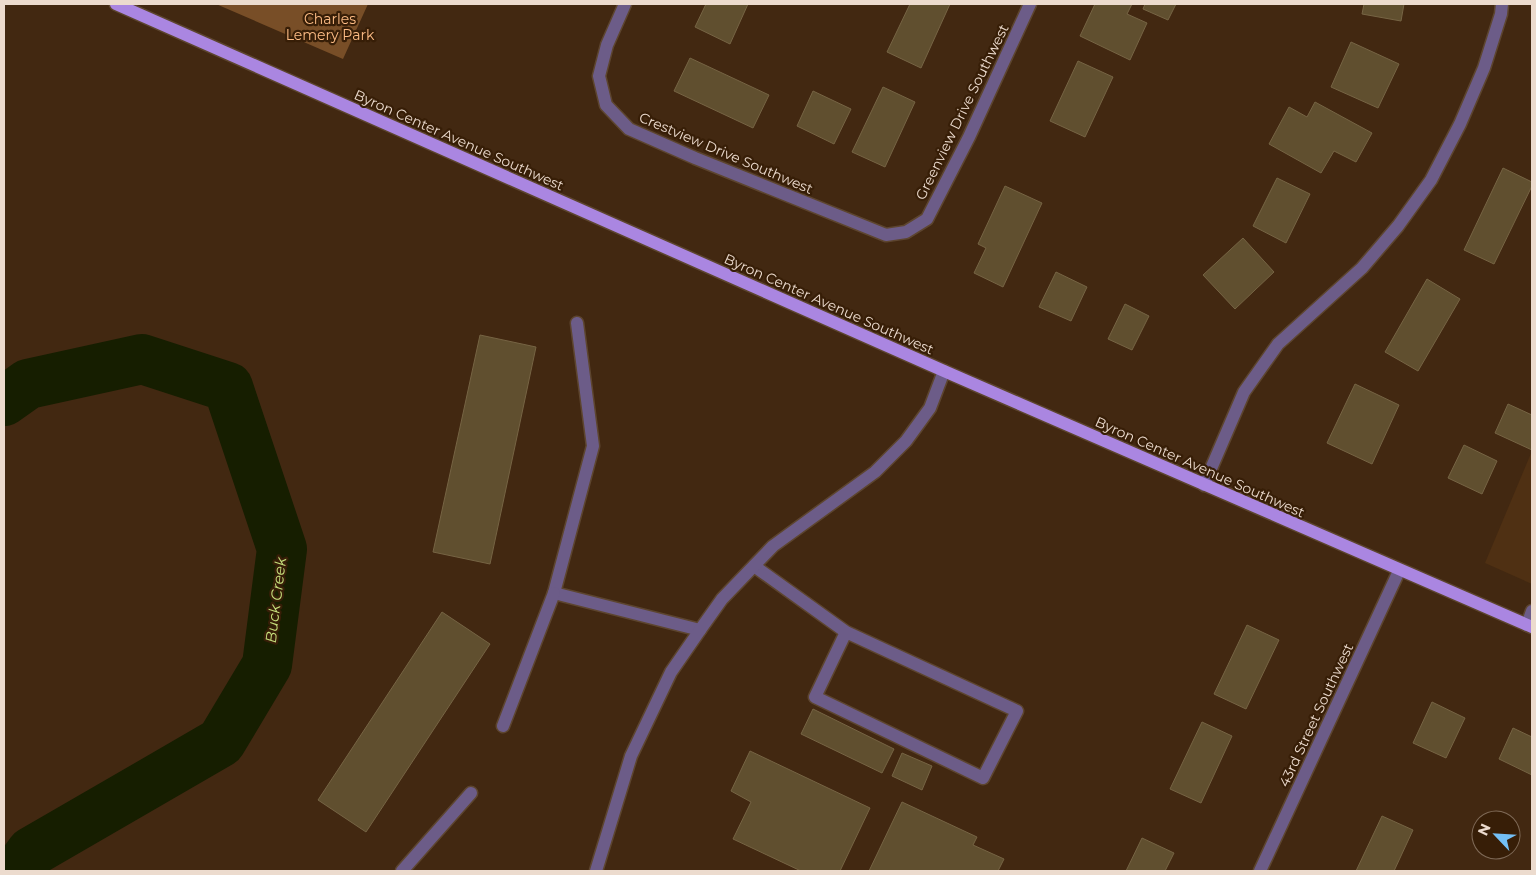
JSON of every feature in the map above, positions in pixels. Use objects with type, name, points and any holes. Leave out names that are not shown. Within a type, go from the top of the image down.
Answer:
[{"type":"main road","name":"Byron Center Avenue Southwest","points":[[116,4],[944,371],[1399,571],[1530,626]]},
{"type":"street","name":"Crestview Drive Southwest","points":[[625,4],[607,45],[599,76],[606,105],[629,129],[695,158],[886,235]]},
{"type":"street","name":"Greenview Drive Southwest","points":[[886,235],[906,232],[927,219],[969,137],[1030,4]]},
{"type":"street","points":[[1204,485],[1244,392],[1278,344],[1362,268],[1398,226],[1431,180],[1460,124],[1484,68],[1501,14],[1502,4]]},
{"type":"street","points":[[503,726],[554,593],[593,446],[577,323]]},
{"type":"street","points":[[596,871],[631,756],[672,672],[700,630],[722,600],[773,546],[875,472],[900,447],[930,408],[944,371]]},
{"type":"street","points":[[754,566],[846,632],[1017,711],[983,778],[815,697],[846,632]]},
{"type":"street","name":"43rd Street Southwest","points":[[1260,871],[1399,571]]},
{"type":"street","points":[[554,593],[700,630]]},
{"type":"street","points":[[1530,626],[1532,611]]},
{"type":"street","points":[[402,871],[471,794]]},
{"type":"shaded area","points":[[1532,451],[1532,584],[1485,563]]},
{"type":"green space","name":"Charles Lemery Park","points":[[216,4],[368,4],[343,59]]},
{"type":"building","points":[[706,4],[748,4],[730,44],[695,27]]},
{"type":"building","points":[[910,4],[950,4],[921,68],[887,52]]},
{"type":"building","points":[[1095,4],[1132,4],[1127,14],[1147,23],[1130,60],[1080,36]]},
{"type":"building","points":[[1145,4],[1176,4],[1168,20],[1143,9]]},
{"type":"building","points":[[1364,4],[1404,4],[1401,21],[1362,14]]},
{"type":"building","points":[[1351,42],[1399,64],[1378,108],[1331,87]]},
{"type":"building","points":[[690,58],[769,95],[753,128],[674,91]]},
{"type":"building","points":[[1078,61],[1113,77],[1085,137],[1050,121]]},
{"type":"building","points":[[883,87],[915,102],[885,167],[852,152]]},
{"type":"building","points":[[813,91],[851,109],[834,144],[797,126]]},
{"type":"building","points":[[1315,102],[1372,133],[1356,162],[1334,151],[1321,173],[1269,144],[1289,107],[1307,117]]},
{"type":"building","points":[[1503,168],[1532,182],[1532,186],[1494,264],[1464,250]]},
{"type":"building","points":[[1277,178],[1310,194],[1286,243],[1253,226]]},
{"type":"building","points":[[1005,186],[1042,203],[1003,287],[974,273],[986,248],[978,244]]},
{"type":"building","points":[[1243,238],[1274,272],[1235,309],[1203,275]]},
{"type":"building","points":[[1056,272],[1087,287],[1071,321],[1039,307]]},
{"type":"building","points":[[1427,279],[1460,299],[1418,371],[1385,352]]},
{"type":"building","points":[[1125,304],[1149,316],[1132,350],[1108,339]]},
{"type":"building","points":[[480,335],[536,347],[490,564],[433,552]]},
{"type":"building","points":[[1355,384],[1399,405],[1372,464],[1327,443]]},
{"type":"building","points":[[1508,404],[1532,415],[1532,450],[1495,433]]},
{"type":"building","points":[[1464,445],[1497,461],[1482,494],[1448,478]]},
{"type":"building","points":[[442,612],[490,644],[366,832],[318,800]]},
{"type":"building","points":[[1247,625],[1279,640],[1246,709],[1214,694]]},
{"type":"building","points":[[1432,702],[1465,718],[1446,758],[1413,743]]},
{"type":"building","points":[[813,709],[894,749],[882,773],[801,734]]},
{"type":"building","points":[[1202,722],[1232,736],[1201,803],[1170,789]]},
{"type":"building","points":[[1513,728],[1532,737],[1532,775],[1499,759]]},
{"type":"building","points":[[750,751],[870,808],[840,871],[801,871],[733,839],[751,802],[731,791]]},
{"type":"building","points":[[902,753],[932,766],[922,790],[892,776]]},
{"type":"building","points":[[902,802],[977,837],[973,845],[1004,859],[998,871],[869,871]]},
{"type":"building","points":[[1382,816],[1413,830],[1394,871],[1356,871]]},
{"type":"building","points":[[1142,838],[1174,853],[1165,871],[1126,871]]},
{"type":"waterway","name":"Buck Creek","points":[[4,401],[28,384],[142,359],[228,387],[282,549],[267,665],[221,742],[31,852],[17,871]]}]
